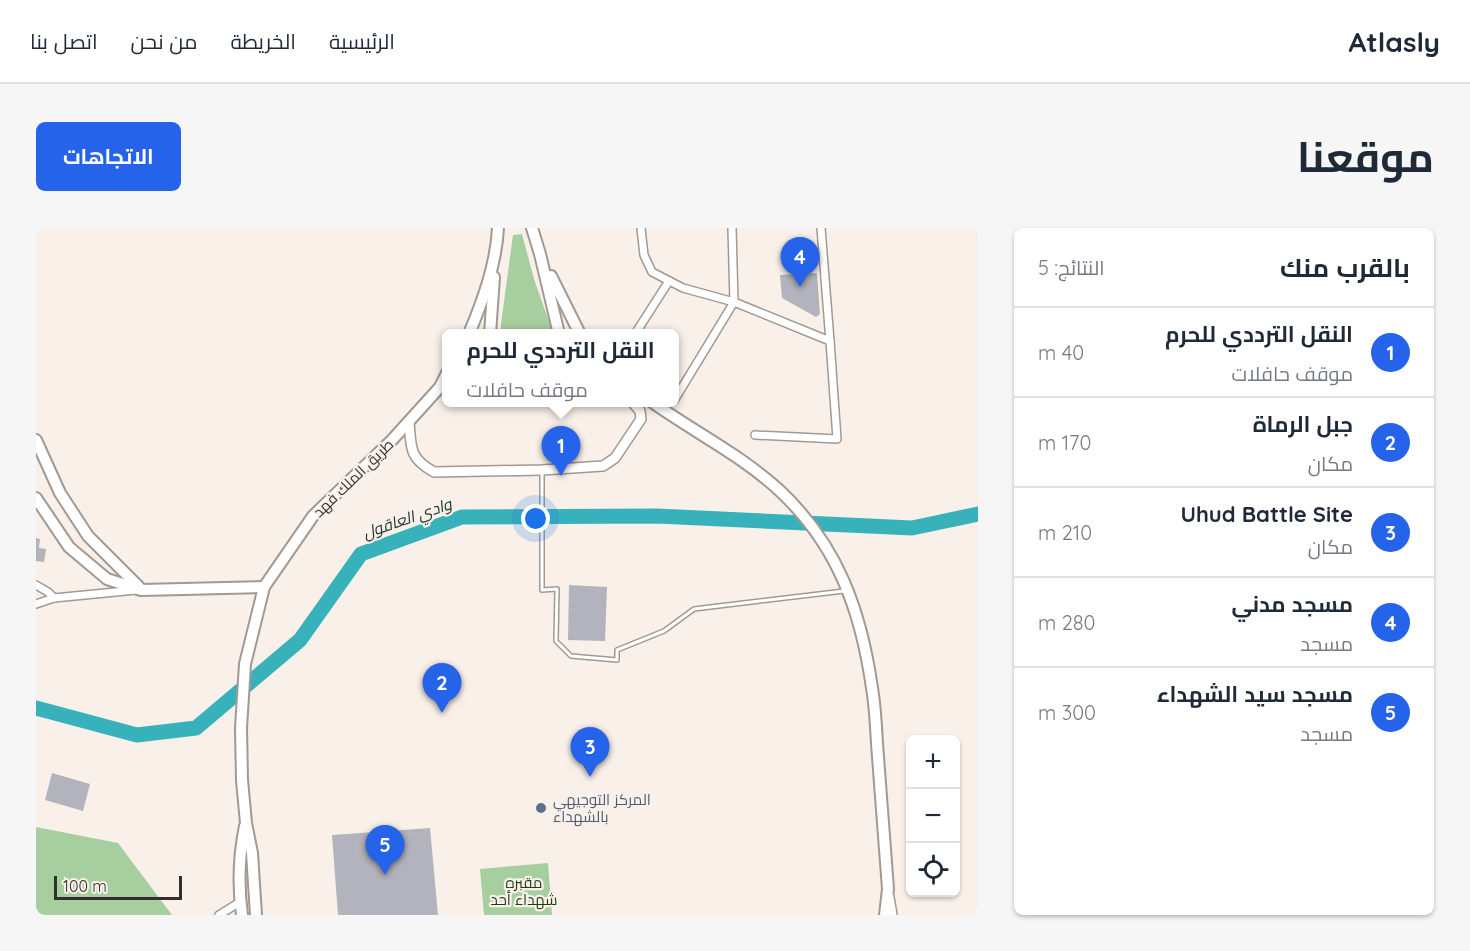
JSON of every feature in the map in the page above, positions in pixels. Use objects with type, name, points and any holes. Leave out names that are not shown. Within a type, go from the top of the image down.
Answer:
[{"type":"main road","points":[[490,329],[498,228]]},
{"type":"main road","points":[[532,228],[559,329]]},
{"type":"main road","points":[[540,254],[578,329]]},
{"type":"main road","points":[[471,329],[482,303],[495,256]]},
{"type":"main road","name":"طريق الملك فهد","points":[[246,823],[241,728],[245,664],[264,587],[313,516],[392,440],[442,383]]},
{"type":"main road","points":[[659,407],[743,462],[779,490],[821,539],[849,591],[861,628],[873,690],[888,889],[885,915]]},
{"type":"main road","points":[[36,440],[60,493],[88,536],[141,590]]},
{"type":"main road","points":[[36,498],[69,547],[106,579],[141,590],[264,587]]},
{"type":"main road","points":[[242,915],[240,848],[246,823]]},
{"type":"main road","points":[[246,823],[252,853],[256,915]]},
{"type":"street","points":[[641,228],[644,255],[652,272],[683,288],[734,302],[830,340]]},
{"type":"street","points":[[679,393],[734,302],[732,228]]},
{"type":"street","points":[[755,435],[837,439],[821,228]]},
{"type":"street","points":[[638,329],[669,281]]},
{"type":"street","points":[[410,421],[413,452],[422,465],[434,472],[542,470],[603,466],[615,458],[641,419],[640,411],[636,407]]},
{"type":"street","points":[[667,413],[670,407]]},
{"type":"street","points":[[36,585],[54,598]]},
{"type":"street","points":[[36,604],[54,598],[141,590]]},
{"type":"street","points":[[888,889],[892,915]]},
{"type":"street","points":[[219,915],[240,902]]},
{"type":"lane","points":[[542,470],[542,590],[557,589],[556,641],[572,656],[617,660],[617,650],[664,631],[694,609],[849,591]]},
{"type":"green space","points":[[522,234],[534,279],[552,329],[501,329],[513,235]]},
{"type":"green space","points":[[36,827],[118,843],[172,915],[36,915]]},
{"type":"green space","name":"مقبره شهداء أحد","points":[[548,863],[552,915],[484,915],[480,869]]},
{"type":"building","points":[[817,273],[820,314],[816,317],[782,298],[780,275]]},
{"type":"building","points":[[36,538],[40,539],[39,548],[46,549],[44,562],[36,561]]},
{"type":"building","points":[[569,585],[607,587],[605,641],[568,640]]},
{"type":"building","points":[[52,773],[90,784],[83,811],[45,800]]},
{"type":"building","points":[[430,828],[438,915],[338,915],[332,835]]},
{"type":"waterway","name":"وادي العاقول","points":[[36,708],[137,735],[196,728],[300,640],[361,554],[462,517],[657,516],[912,528],[978,514]]},
{"type":"place","name":"مسجد مدني","points":[[800,287]]},
{"type":"place","name":"النقل الترددي للحرم","points":[[561,476]]},
{"type":"place","name":"جبل الرماة","points":[[442,713]]},
{"type":"place","name":"Uhud Battle Site","points":[[590,777]]},
{"type":"place","name":"المركز التوجيهي بالشهداء","points":[[541,808]]},
{"type":"place","name":"مسجد سيد الشهداء","points":[[385,875]]}]
